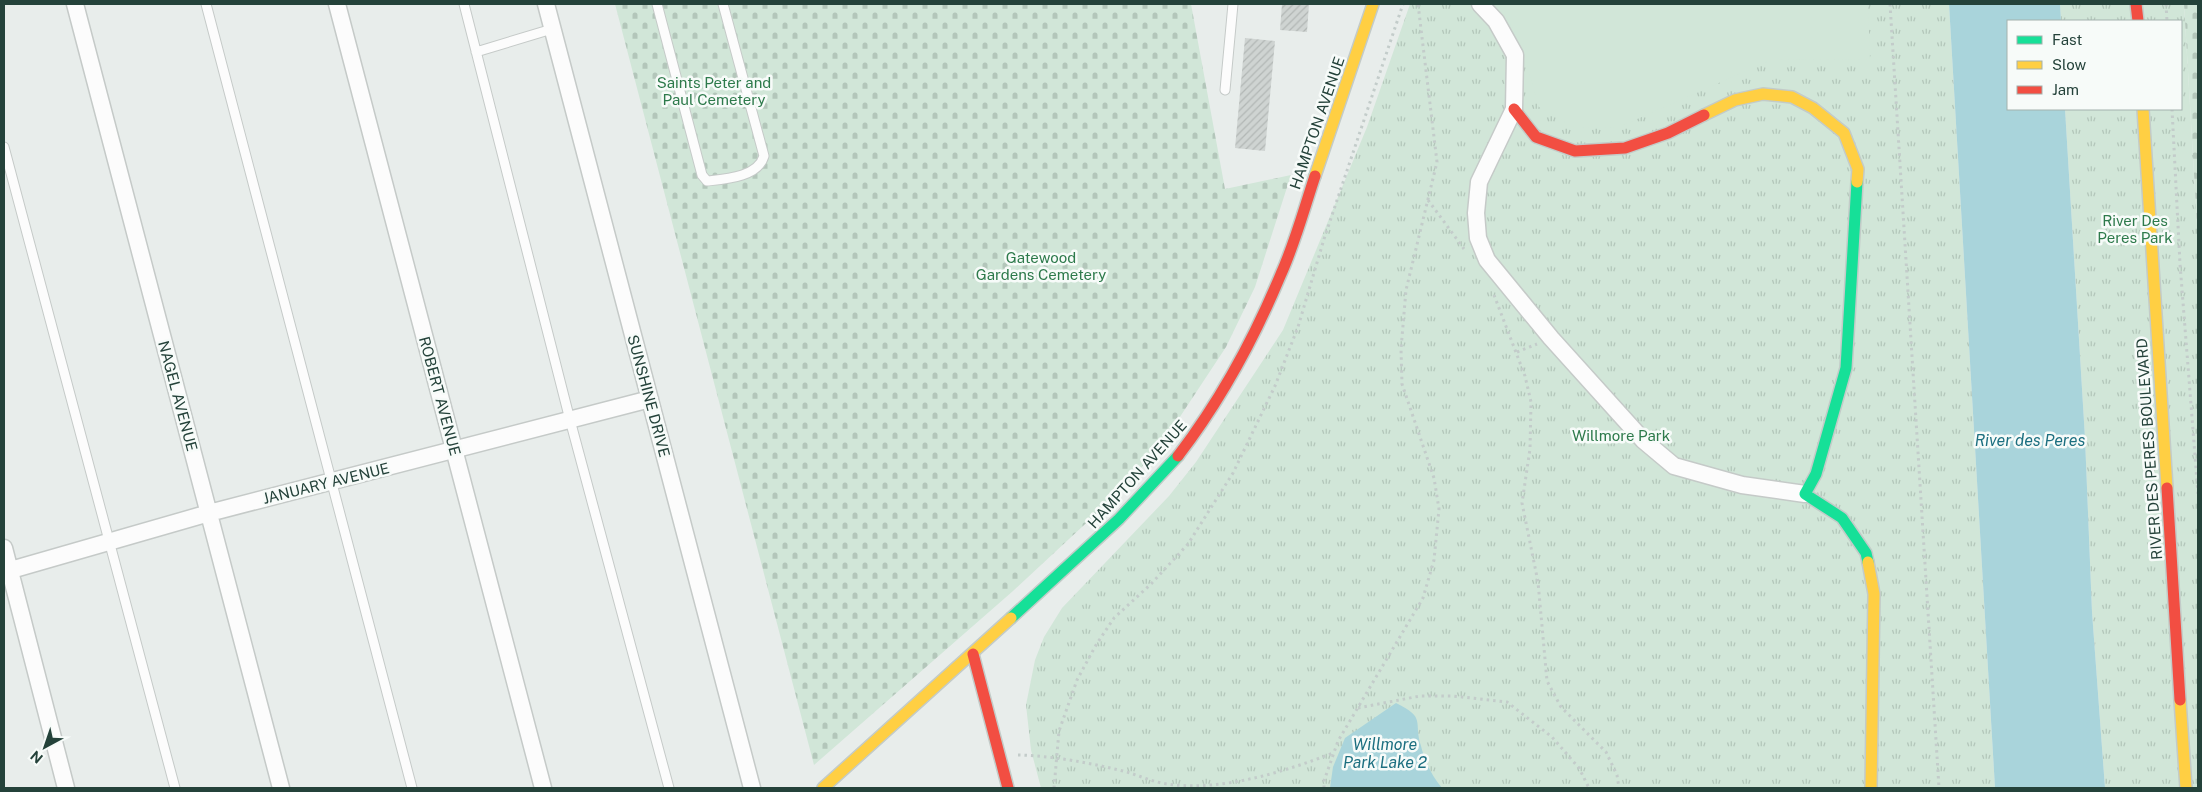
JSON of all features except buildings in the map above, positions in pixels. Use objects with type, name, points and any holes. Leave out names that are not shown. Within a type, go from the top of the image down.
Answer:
[{"type":"main road","name":"HAMPTON AVENUE","points":[[823,788],[1093,544],[1147,491],[1177,457],[1202,424],[1240,364],[1282,273],[1373,4]]},
{"type":"main road","points":[[2136,4],[2138,20]]},
{"type":"main road","points":[[1514,109],[1536,137],[1575,151],[1625,148],[1668,133],[1735,100],[1763,94],[1792,97],[1813,108],[1844,133],[1858,169],[1846,368],[1816,474],[1805,494],[1842,518],[1866,552],[1874,594],[1871,788]]},
{"type":"main road","name":"RIVER DES PERES BOULEVARD","points":[[2143,110],[2186,788]]},
{"type":"main road","points":[[973,654],[1008,788]]},
{"type":"street","name":"NAGEL AVENUE","points":[[75,4],[281,788]]},
{"type":"street","name":"ROBERT AVENUE","points":[[337,4],[543,788]]},
{"type":"street","name":"SUNSHINE DRIVE","points":[[546,4],[752,788]]},
{"type":"street","points":[[1480,4],[1496,21],[1514,55],[1514,109],[1479,182],[1476,213],[1478,238],[1487,260],[1551,338],[1637,433],[1674,466],[1742,486],[1805,494]]},
{"type":"street","name":"JANUARY AVENUE","points":[[7,571],[209,513],[650,399]]},
{"type":"street","points":[[4,548],[7,571],[66,788]]},
{"type":"lane","points":[[206,4],[412,788]]},
{"type":"lane","points":[[464,4],[570,420],[668,788]]},
{"type":"lane","points":[[657,4],[702,175],[707,182],[723,180],[755,170],[761,165],[764,156],[723,4]]},
{"type":"lane","points":[[1225,90],[1233,4]]},
{"type":"lane","points":[[476,52],[552,29]]},
{"type":"lane","points":[[4,147],[175,788]]},
{"type":"path","points":[[1324,788],[1324,781],[1338,741],[1423,598],[1434,560],[1439,510],[1434,478],[1402,384],[1401,349],[1406,290],[1437,162],[1418,4]]},
{"type":"path","points":[[1890,4],[1939,788]]},
{"type":"path","points":[[2166,4],[2167,20]]},
{"type":"path","points":[[2172,110],[2180,264],[2198,494]]},
{"type":"path","points":[[1428,200],[1469,256]]},
{"type":"path","points":[[1494,294],[1525,376],[1531,402],[1530,449],[1522,503],[1538,582],[1547,681],[1561,707],[1606,752],[1618,775],[1618,788]]},
{"type":"path","points":[[1358,708],[1420,696],[1453,696],[1507,702],[1552,737],[1579,768],[1589,788]]},
{"type":"path","points":[[999,754],[1057,757],[1126,772],[1167,784],[1231,784],[1260,778],[1334,753]]},
{"type":"path","points":[[1227,788],[1231,784]]},
{"type":"green space","name":"Gatewood Gardens Cemetery","points":[[615,4],[1191,4],[1225,189],[1291,175],[1255,287],[1226,347],[1166,438],[1131,480],[1097,513],[1013,591],[814,765]]},
{"type":"green space","name":"Willmore Park","points":[[1410,4],[1949,4],[1995,788],[1041,788],[1031,750],[1026,705],[1035,660],[1044,637],[1062,608],[1169,496],[1196,462],[1283,330],[1367,127]]},
{"type":"green space","points":[[1496,4],[1868,4],[1870,59],[1771,60],[1619,127],[1575,128],[1539,107],[1518,39],[1505,15]]},
{"type":"green space","name":"River Des Peres Park","points":[[2060,4],[2184,4],[2198,241],[2198,788],[2105,788],[2092,612],[2085,438],[2065,110],[2182,110],[2182,20],[2061,20]]},
{"type":"green space","points":[[2184,4],[2198,4],[2198,241]]},
{"type":"water","name":"River des Peres","points":[[1949,4],[2060,4],[2061,20],[2007,20],[2007,110],[2065,110],[2085,438],[2092,612],[2105,788],[1995,788]]},
{"type":"water","name":"Willmore Park Lake 2","points":[[1396,703],[1406,708],[1415,717],[1425,758],[1432,774],[1442,788],[1330,788],[1333,767],[1345,738]]},
{"type":"traffic: fast","points":[[1857,182],[1846,368],[1816,474],[1805,494],[1842,518],[1866,553],[1868,562]]},
{"type":"traffic: fast","points":[[1011,618],[1119,519],[1178,456]]},
{"type":"traffic: slow","points":[[1315,176],[1373,4]]},
{"type":"traffic: slow","points":[[1704,115],[1735,100],[1763,94],[1792,97],[1813,108],[1844,133],[1858,169],[1857,182]]},
{"type":"traffic: slow","points":[[2143,110],[2167,488]]},
{"type":"traffic: slow","points":[[1868,562],[1874,594],[1871,788]]},
{"type":"traffic: slow","points":[[823,788],[1011,618]]},
{"type":"traffic: slow","points":[[2180,700],[2186,788]]},
{"type":"traffic: jam","points":[[2136,4],[2138,20]]},
{"type":"traffic: jam","points":[[1514,109],[1536,137],[1575,151],[1625,148],[1668,133],[1704,115]]},
{"type":"traffic: jam","points":[[1178,456],[1222,391],[1260,322],[1291,250],[1315,176]]},
{"type":"traffic: jam","points":[[2167,488],[2180,700]]},
{"type":"traffic: jam","points":[[973,654],[1008,788]]},
{"type":"park label","name":"Saints Peter and Paul Cemetery","points":[[714,90]]}]
